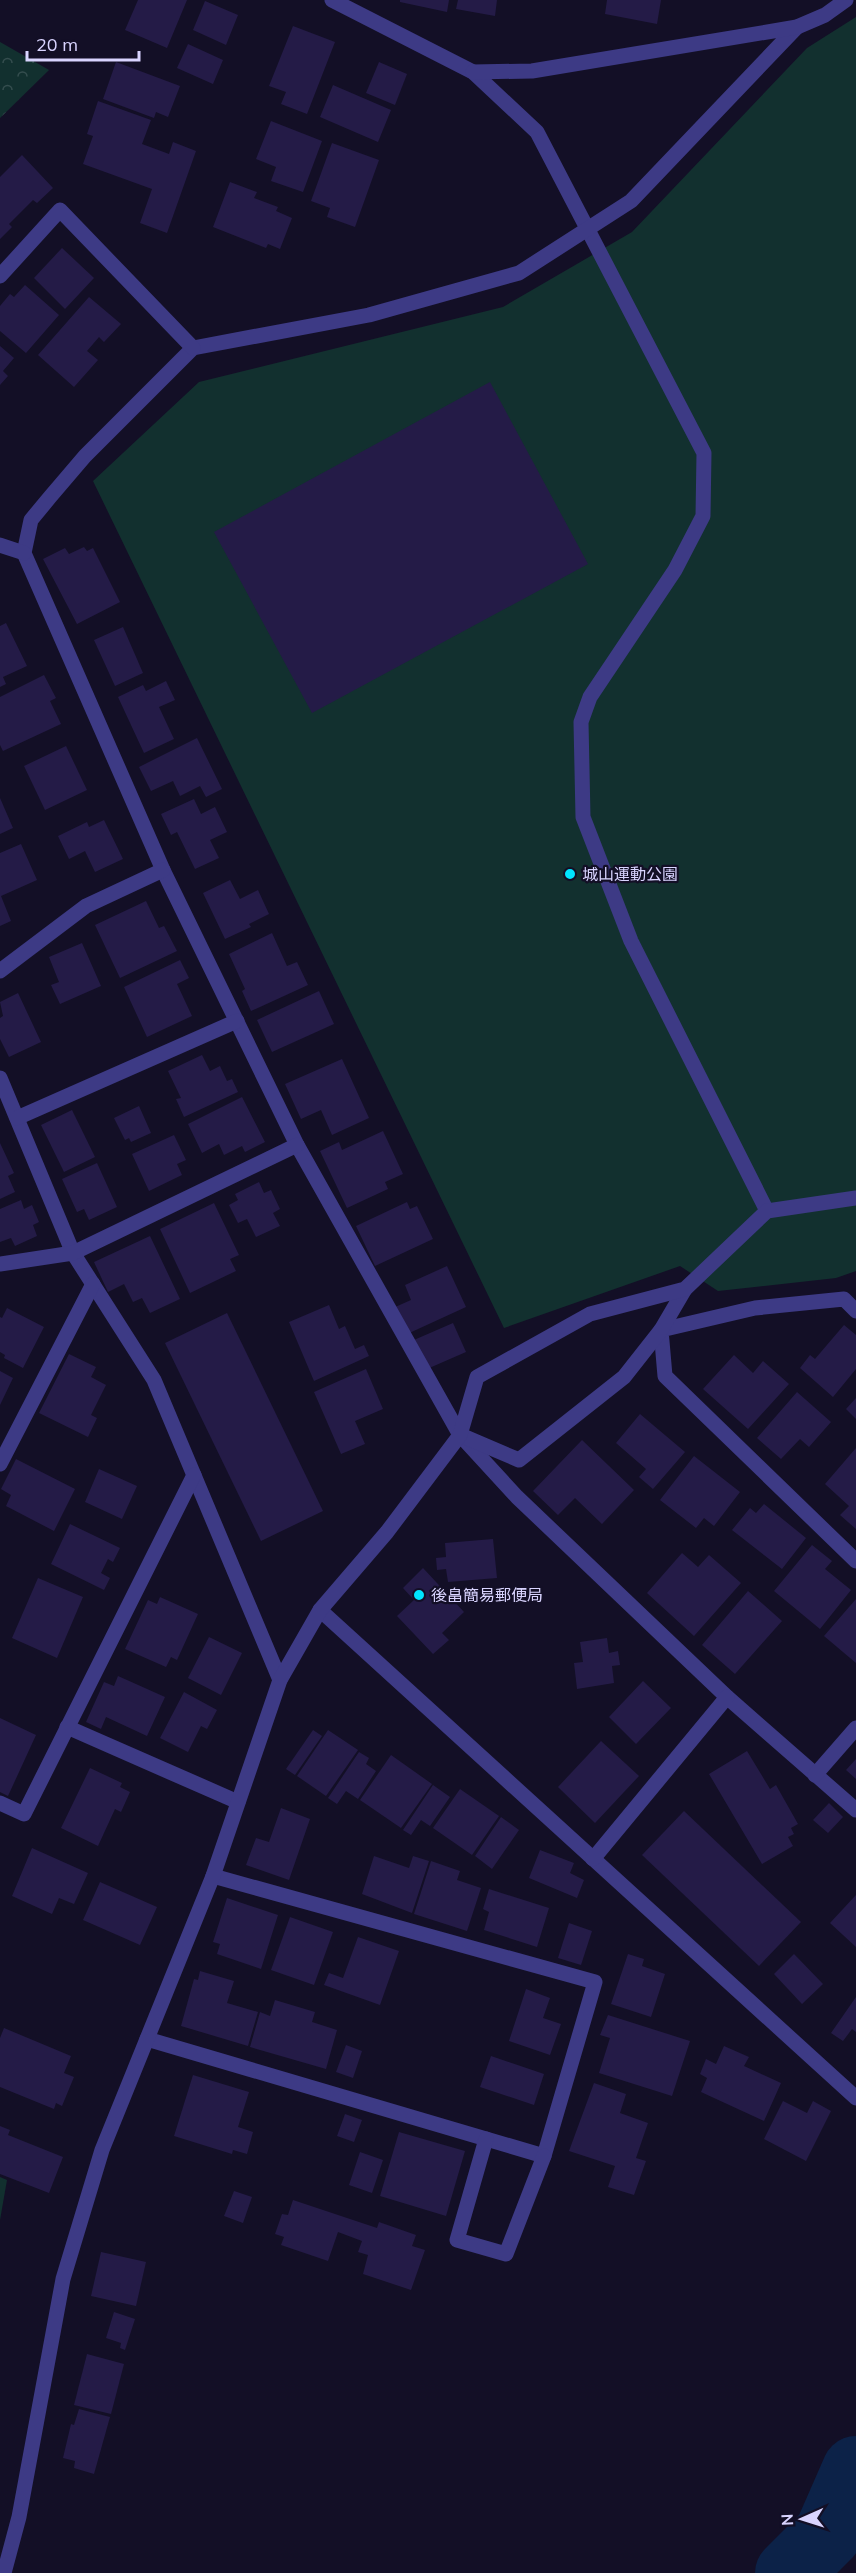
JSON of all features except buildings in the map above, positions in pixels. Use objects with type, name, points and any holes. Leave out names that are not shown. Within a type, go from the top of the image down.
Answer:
[{"type":"street","points":[[332,0],[473,72],[537,132],[589,228],[704,453],[703,516],[675,570],[590,697],[581,722],[583,817],[631,940],[767,1211]]},
{"type":"street","points":[[473,72],[532,71],[797,27],[825,15],[846,0]]},
{"type":"street","points":[[797,27],[631,201],[519,273],[369,315],[193,348],[85,456],[31,520],[24,553],[163,870],[297,1145],[460,1435],[517,1497],[727,1697],[856,1810]]},
{"type":"street","points":[[0,276],[60,210],[193,348]]},
{"type":"street","points":[[0,545],[24,553]]},
{"type":"street","points":[[0,971],[86,906],[163,870]]},
{"type":"street","points":[[16,1118],[237,1021]]},
{"type":"street","points":[[0,1078],[74,1253],[154,1380],[280,1680]]},
{"type":"street","points":[[0,1264],[74,1253],[297,1145]]},
{"type":"street","points":[[460,1435],[519,1460],[624,1377],[661,1330],[685,1289],[767,1211],[856,1198]]},
{"type":"street","points":[[0,1464],[93,1284]]},
{"type":"street","points":[[4,2573],[20,2517],[63,2279],[102,2150],[213,1876],[280,1680],[320,1610],[387,1532],[460,1435],[477,1377],[590,1314],[685,1289]]},
{"type":"street","points":[[661,1330],[755,1308],[799,1303],[844,1299],[856,1311]]},
{"type":"street","points":[[661,1330],[665,1376],[856,1561]]},
{"type":"street","points":[[0,1803],[24,1814],[194,1474]]},
{"type":"street","points":[[320,1610],[856,2098]]},
{"type":"street","points":[[592,1859],[727,1697]]},
{"type":"street","points":[[67,1728],[238,1802]]},
{"type":"street","points":[[816,1775],[856,1728]]},
{"type":"street","points":[[213,1876],[595,1982],[544,2156],[506,2254],[457,2240],[486,2139]]},
{"type":"street","points":[[147,2039],[544,2156]]},
{"type":"green space","name":"城山運動公園","points":[[856,17],[856,1271],[836,1278],[718,1291],[680,1266],[504,1328],[93,481],[199,382],[503,307],[632,232],[807,48]]},
{"type":"green space","points":[[0,42],[49,70],[0,118]]},
{"type":"green space","points":[[0,2177],[7,2180],[0,2220]]},
{"type":"waterway","points":[[789,2573],[828,2534],[856,2470]]},
{"type":"place","name":"城山運動公園","points":[[570,874]]},
{"type":"place","name":"後畠簡易郵便局","points":[[419,1595]]}]
